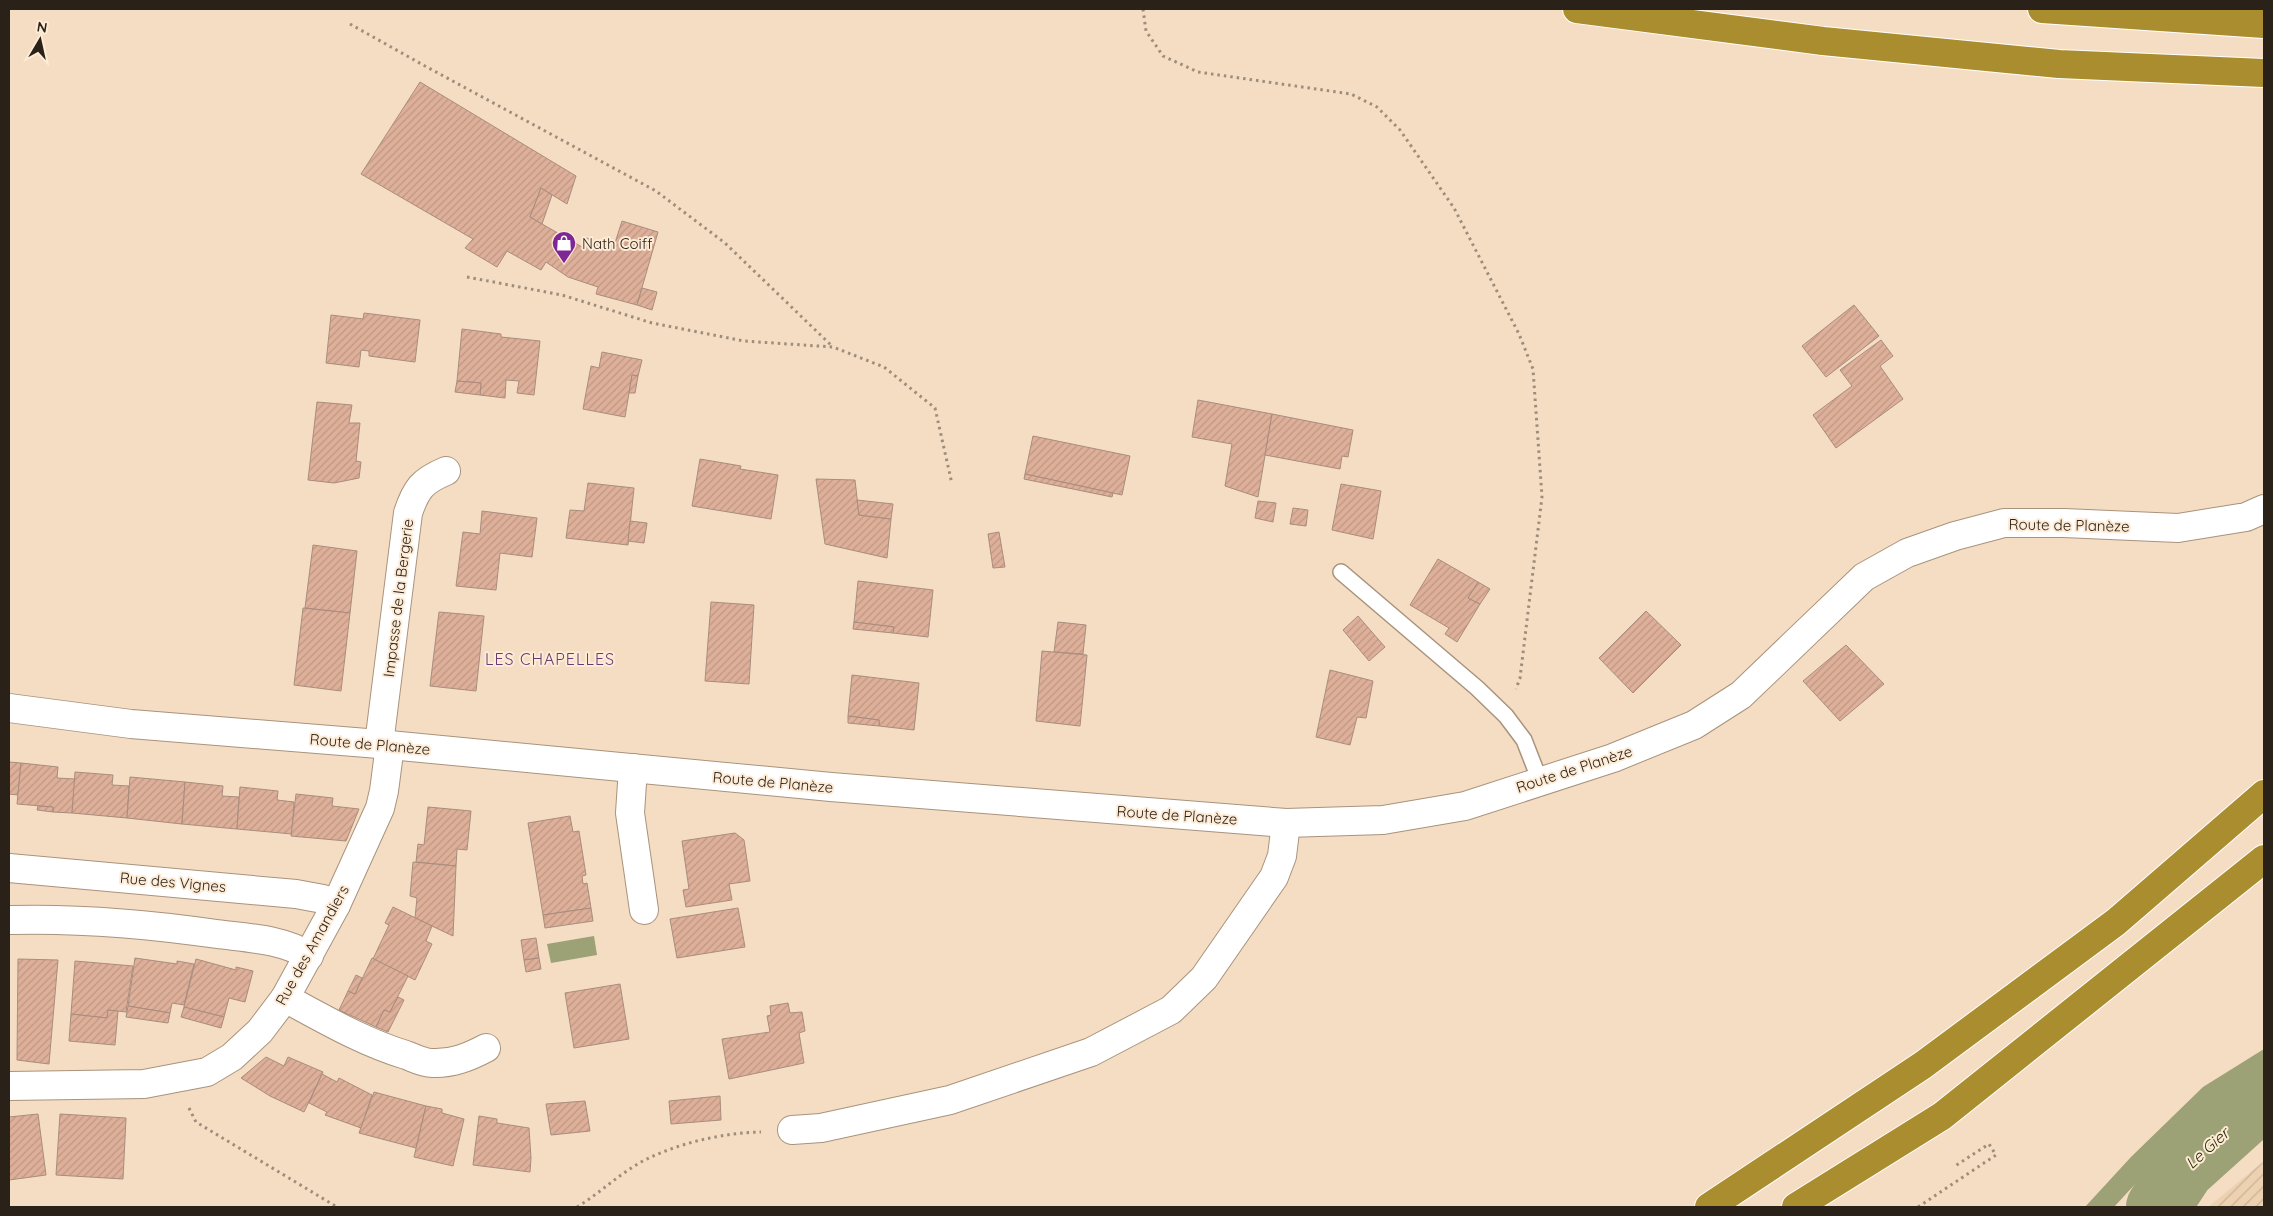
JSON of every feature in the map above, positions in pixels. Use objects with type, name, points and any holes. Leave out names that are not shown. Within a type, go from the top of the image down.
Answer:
[{"type":"highway","points":[[1577,9],[1823,41],[2059,64],[2264,73]]},
{"type":"highway","points":[[2042,9],[2264,24]]},
{"type":"highway","points":[[1709,1207],[1923,1064],[2116,922],[2264,794]]},
{"type":"highway","points":[[1796,1207],[1942,1116],[2258,864]]},
{"type":"street","name":"Impasse de la Bergerie","points":[[385,744],[408,513],[415,493],[429,478],[446,471]]},
{"type":"street","name":"Route de Planèze","points":[[9,708],[131,724],[385,744],[831,787],[1286,823],[1384,820],[1465,806],[1613,758],[1694,725],[1741,695],[1864,577],[1907,553],[1955,536],[2004,523],[2064,523],[2178,528],[2246,516],[2264,509]]},
{"type":"street","name":"Rue des Amandiers","points":[[9,1086],[144,1084],[181,1079],[207,1072],[232,1057],[260,1031],[285,998],[336,905],[380,808],[384,791],[385,744]]},
{"type":"street","points":[[633,768],[630,813],[644,910]]},
{"type":"street","points":[[792,1130],[821,1128],[950,1100],[1091,1052],[1171,1010],[1204,978],[1274,877],[1282,856],[1286,823]]},
{"type":"street","name":"Rue des Vignes","points":[[9,868],[296,894],[323,899],[336,905]]},
{"type":"street","points":[[9,920],[46,919],[178,928],[279,943],[298,949],[309,956]]},
{"type":"street","points":[[285,998],[343,1030],[389,1050],[430,1063],[460,1060],[486,1048]]},
{"type":"lane","points":[[1341,572],[1506,716],[1524,740],[1540,781]]},
{"type":"path","points":[[1143,9],[1146,32],[1163,56],[1198,72],[1351,94],[1377,107],[1400,130],[1454,208],[1519,334],[1533,369],[1542,497],[1520,678],[1506,716]]},
{"type":"path","points":[[350,24],[656,191],[725,242],[834,347]]},
{"type":"path","points":[[467,277],[562,295],[652,323],[744,341],[834,347],[884,366],[935,408],[952,484]]},
{"type":"path","points":[[181,1079],[191,1115],[196,1122],[337,1207]]},
{"type":"path","points":[[577,1207],[616,1178],[644,1161],[682,1146],[730,1134],[792,1130]]},
{"type":"path","points":[[1918,1207],[1996,1155],[1989,1144],[1955,1166]]},
{"type":"shaded area","points":[[594,936],[597,955],[551,963],[547,944]]},
{"type":"shaded area","points":[[2264,1049],[2264,1086],[2227,1101],[2172,1144],[2114,1207],[2085,1207],[2131,1157],[2203,1087]]},
{"type":"shaded area","points":[[2264,1161],[2264,1207],[2208,1207]]},
{"type":"building","points":[[420,82],[576,176],[567,204],[541,188],[530,217],[582,247],[586,238],[614,246],[622,221],[658,232],[637,305],[596,294],[598,287],[568,277],[546,262],[541,270],[507,251],[497,267],[465,248],[473,239],[361,174]]},
{"type":"building","points":[[541,188],[552,195],[542,224],[530,217]]},
{"type":"building","points":[[642,288],[657,292],[652,310],[637,305]]},
{"type":"building","points":[[1854,305],[1879,336],[1826,377],[1802,346]]},
{"type":"building","points":[[364,313],[420,320],[415,362],[369,356],[369,351],[361,350],[359,367],[326,363],[331,315],[363,319]]},
{"type":"building","points":[[462,329],[501,334],[501,337],[540,341],[534,395],[517,393],[519,381],[506,380],[505,398],[480,395],[481,383],[457,381]]},
{"type":"building","points":[[1881,340],[1893,356],[1880,366],[1903,399],[1836,448],[1813,415],[1852,386],[1840,370]]},
{"type":"building","points":[[602,352],[642,360],[638,376],[632,375],[625,417],[583,409],[591,366],[599,368]]},
{"type":"building","points":[[632,375],[638,376],[635,393],[629,393]]},
{"type":"building","points":[[457,381],[481,383],[480,395],[455,392]]},
{"type":"building","points":[[1198,400],[1272,414],[1258,497],[1225,486],[1232,444],[1192,437]]},
{"type":"building","points":[[317,402],[352,405],[349,423],[360,423],[356,461],[361,462],[359,478],[334,483],[308,480]]},
{"type":"building","points":[[1272,414],[1353,430],[1348,457],[1342,456],[1340,469],[1265,455]]},
{"type":"building","points":[[1033,436],[1130,456],[1122,495],[1025,474]]},
{"type":"building","points":[[700,459],[741,466],[740,469],[778,475],[771,519],[692,506]]},
{"type":"building","points":[[1025,474],[1113,493],[1112,497],[1024,479]]},
{"type":"building","points":[[816,479],[855,480],[859,515],[891,519],[887,558],[825,544]]},
{"type":"building","points":[[588,483],[634,488],[628,545],[566,538],[570,510],[584,511]]},
{"type":"building","points":[[1341,484],[1381,491],[1373,539],[1332,530]]},
{"type":"building","points":[[857,500],[893,504],[891,519],[859,515]]},
{"type":"building","points":[[1258,501],[1276,503],[1273,522],[1255,518]]},
{"type":"building","points":[[1293,508],[1308,510],[1306,526],[1290,524]]},
{"type":"building","points":[[482,511],[537,518],[532,557],[500,553],[496,590],[456,586],[463,532],[480,534]]},
{"type":"building","points":[[630,521],[647,523],[644,543],[628,541]]},
{"type":"building","points":[[999,532],[1005,567],[993,568],[988,534]]},
{"type":"building","points":[[313,545],[357,551],[350,613],[305,608]]},
{"type":"building","points":[[1438,559],[1478,582],[1468,598],[1480,604],[1457,642],[1445,634],[1449,628],[1410,605]]},
{"type":"building","points":[[858,581],[933,590],[928,637],[893,633],[894,627],[854,622]]},
{"type":"building","points":[[1478,582],[1490,589],[1480,604],[1468,598]]},
{"type":"building","points":[[711,602],[754,605],[749,684],[705,681]]},
{"type":"building","points":[[303,608],[350,613],[341,691],[294,685]]},
{"type":"building","points":[[1646,611],[1681,645],[1633,693],[1599,658]]},
{"type":"building","points":[[439,612],[484,616],[476,691],[430,686]]},
{"type":"building","points":[[1358,616],[1385,647],[1369,661],[1343,630]]},
{"type":"building","points":[[854,622],[894,627],[893,633],[853,629]]},
{"type":"building","points":[[1058,622],[1086,625],[1083,654],[1054,652]]},
{"type":"building","points":[[1846,645],[1884,684],[1840,721],[1803,681]]},
{"type":"building","points":[[1042,651],[1087,655],[1080,726],[1036,721]]},
{"type":"building","points":[[1330,670],[1373,681],[1366,718],[1357,717],[1350,745],[1316,737]]},
{"type":"building","points":[[852,675],[919,683],[914,730],[879,726],[879,720],[848,716]]},
{"type":"building","points":[[848,716],[879,720],[879,726],[848,723]]},
{"type":"building","points":[[9,762],[21,763],[18,795],[9,794]]},
{"type":"building","points":[[21,763],[58,767],[57,778],[75,779],[72,813],[53,812],[53,807],[17,804]]},
{"type":"building","points":[[75,772],[113,775],[112,785],[129,786],[127,818],[72,813]]},
{"type":"building","points":[[130,777],[185,782],[182,824],[127,818]]},
{"type":"building","points":[[185,782],[223,786],[222,796],[239,797],[237,829],[182,824]]},
{"type":"building","points":[[240,787],[278,791],[277,800],[294,802],[292,834],[237,829]]},
{"type":"building","points":[[296,794],[333,798],[332,806],[359,809],[346,841],[291,836]]},
{"type":"building","points":[[38,806],[53,807],[53,812],[37,810]]},
{"type":"building","points":[[428,807],[471,811],[467,850],[457,849],[456,866],[416,862],[418,844],[424,845]]},
{"type":"building","points":[[570,816],[573,832],[579,831],[586,875],[582,876],[583,884],[587,883],[591,908],[543,915],[528,823]]},
{"type":"building","points":[[735,833],[744,840],[750,881],[729,884],[732,900],[686,907],[683,890],[689,889],[682,841]]},
{"type":"building","points":[[413,862],[456,866],[453,936],[415,918],[417,898],[410,896]]},
{"type":"building","points":[[393,907],[432,926],[426,941],[432,944],[415,980],[373,959],[389,925],[385,923]]},
{"type":"building","points":[[591,908],[593,921],[545,928],[543,915]]},
{"type":"building","points":[[738,908],[745,947],[677,958],[670,919]]},
{"type":"building","points":[[536,938],[539,958],[524,960],[521,940]]},
{"type":"building","points":[[135,958],[177,964],[177,961],[194,964],[184,1005],[172,1003],[170,1013],[128,1006]]},
{"type":"building","points":[[372,958],[408,976],[390,1012],[384,1010],[376,1027],[339,1010],[348,991],[355,994]]},
{"type":"building","points":[[539,958],[541,969],[526,972],[524,960]]},
{"type":"building","points":[[18,959],[58,960],[49,1064],[17,1060]]},
{"type":"building","points":[[196,959],[236,970],[236,967],[253,971],[245,1002],[229,998],[224,1017],[184,1007]]},
{"type":"building","points":[[75,961],[133,966],[126,1012],[108,1010],[107,1018],[71,1014]]},
{"type":"building","points":[[356,975],[362,978],[355,994],[348,991]]},
{"type":"building","points":[[620,984],[629,1039],[574,1048],[565,993]]},
{"type":"building","points":[[398,997],[404,1000],[388,1032],[376,1027],[384,1010],[390,1012]]},
{"type":"building","points":[[788,1003],[790,1013],[802,1012],[805,1031],[799,1033],[804,1063],[729,1079],[722,1039],[770,1032],[767,1016],[771,1015],[770,1006]]},
{"type":"building","points":[[128,1006],[170,1013],[168,1023],[126,1017]]},
{"type":"building","points":[[184,1007],[224,1017],[221,1028],[181,1017]]},
{"type":"building","points":[[108,1010],[118,1011],[115,1045],[69,1041],[71,1014],[107,1018]]},
{"type":"building","points":[[266,1057],[284,1066],[288,1057],[323,1072],[304,1112],[270,1096],[241,1078]]},
{"type":"building","points":[[322,1074],[337,1082],[339,1078],[372,1095],[361,1128],[325,1115],[327,1112],[309,1103]]},
{"type":"building","points":[[374,1092],[426,1106],[416,1148],[359,1133]]},
{"type":"building","points":[[720,1096],[721,1120],[671,1124],[669,1101]]},
{"type":"building","points":[[585,1101],[590,1131],[551,1135],[546,1104]]},
{"type":"building","points":[[426,1106],[442,1109],[442,1113],[464,1119],[453,1166],[414,1157]]},
{"type":"building","points":[[38,1114],[46,1175],[9,1180],[9,1117]]},
{"type":"building","points":[[60,1114],[126,1118],[123,1179],[56,1175]]},
{"type":"building","points":[[479,1116],[497,1119],[497,1123],[529,1128],[530,1172],[473,1165]]},
{"type":"waterway","name":"Le Gier","points":[[2158,1207],[2183,1169],[2264,1096]]},
{"type":"place","name":"Nath Coiff","points":[[564,264]]},
{"type":"district","name":"LES CHAPELLES","points":[[550,659]]}]
